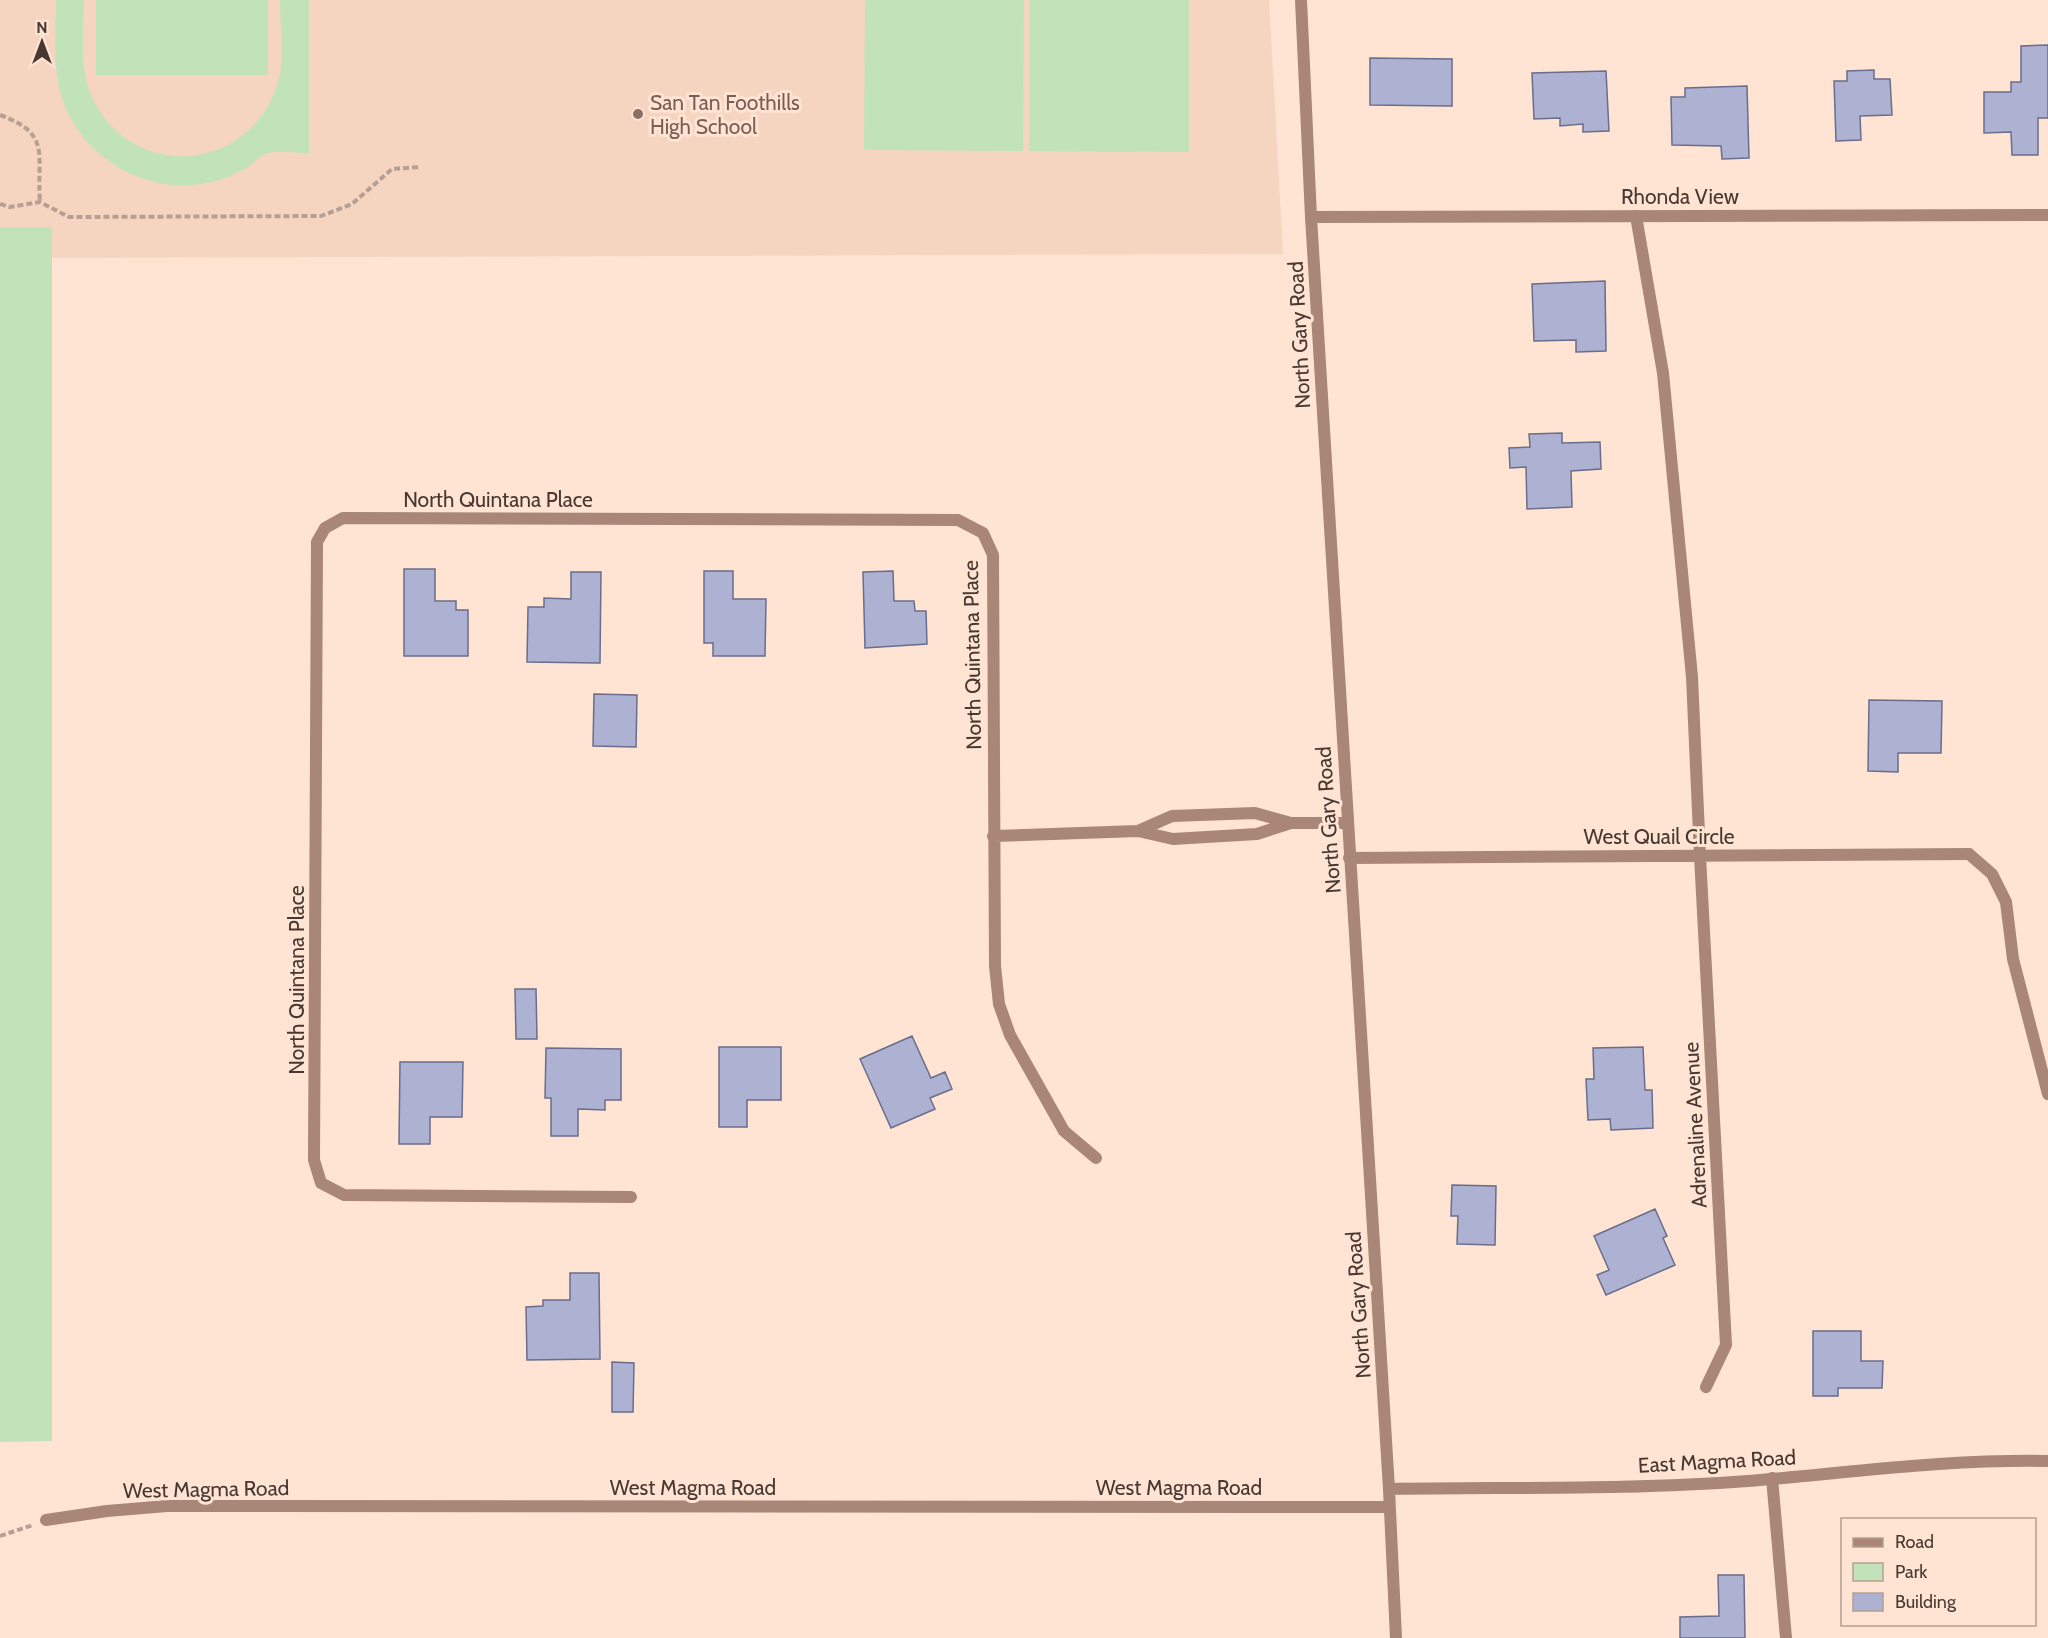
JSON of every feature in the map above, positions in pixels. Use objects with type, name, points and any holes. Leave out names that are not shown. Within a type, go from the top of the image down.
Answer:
[{"type":"street","name":"North Gary Road","points":[[1301,0],[1311,217],[1389,1489],[1396,1638]]},
{"type":"street","name":"Rhonda View","points":[[1311,217],[2048,215]]},
{"type":"street","name":"Adrenaline Avenue","points":[[1636,216],[1664,384],[1692,677],[1726,1345],[1706,1388]]},
{"type":"street","name":"North Quintana Place","points":[[631,1197],[344,1196],[321,1183],[315,1160],[317,542],[325,528],[343,518],[958,520],[983,533],[993,555],[994,966],[999,1004],[1010,1035],[1064,1131],[1096,1158]]},
{"type":"street","points":[[1138,831],[1172,816],[1255,813],[1291,823],[1347,823]]},
{"type":"street","points":[[993,836],[1138,831],[1173,839],[1257,834],[1291,823]]},
{"type":"street","name":"West Quail Circle","points":[[1350,858],[1969,854],[1992,874],[2006,902],[2013,959],[2048,1094]]},
{"type":"street","name":"East Magma Road","points":[[1389,1489],[1647,1485],[1772,1478],[1933,1464],[2048,1461]]},
{"type":"street","points":[[1772,1478],[1785,1638]]},
{"type":"street","name":"West Magma Road","points":[[46,1520],[107,1511],[167,1506],[1389,1507]]},
{"type":"path","points":[[0,115],[20,122],[34,134],[41,156],[38,181],[40,202]]},
{"type":"path","points":[[0,204],[10,207],[40,202],[69,217],[321,216],[352,204],[392,170],[421,167]]},
{"type":"path","points":[[0,1536],[46,1520]]},
{"type":"shaded area","name":"San Tan Foothills High School","points":[[0,0],[1269,0],[1283,254],[52,258],[52,228],[0,227]]},
{"type":"green space","points":[[56,0],[84,0],[83,48],[87,84],[91,95],[110,124],[134,144],[162,154],[191,156],[220,149],[245,133],[266,110],[279,78],[282,50],[280,0],[309,0],[309,153],[268,153],[229,176],[207,183],[182,185],[157,183],[133,175],[112,163],[92,147],[77,128],[65,106],[58,82],[56,62]]},
{"type":"green space","points":[[96,0],[268,0],[268,75],[96,75]]},
{"type":"green space","points":[[865,0],[1024,0],[1023,151],[864,150]]},
{"type":"green space","points":[[1030,0],[1189,0],[1189,152],[1029,151]]},
{"type":"green space","points":[[0,227],[52,227],[52,1441],[0,1442]]},
{"type":"building","points":[[2048,45],[2048,118],[2038,118],[2038,155],[2012,155],[2011,132],[1984,133],[1984,92],[2011,92],[2011,82],[2021,82],[2021,46]]},
{"type":"building","points":[[1370,58],[1452,59],[1452,106],[1370,105]]},
{"type":"building","points":[[1874,70],[1874,79],[1890,79],[1892,115],[1860,116],[1861,140],[1836,141],[1834,81],[1847,81],[1847,71]]},
{"type":"building","points":[[1606,71],[1609,131],[1583,132],[1583,124],[1560,126],[1560,118],[1534,119],[1532,73]]},
{"type":"building","points":[[1747,86],[1749,158],[1722,159],[1721,146],[1672,145],[1671,97],[1685,97],[1685,88]]},
{"type":"building","points":[[1605,281],[1606,351],[1576,352],[1576,340],[1534,341],[1532,284]]},
{"type":"building","points":[[1562,433],[1562,443],[1600,442],[1601,469],[1571,471],[1572,507],[1527,509],[1526,467],[1510,468],[1509,448],[1530,447],[1529,434]]},
{"type":"building","points":[[404,569],[435,569],[435,601],[456,601],[456,610],[468,610],[468,656],[404,656]]},
{"type":"building","points":[[704,571],[733,571],[733,599],[766,599],[765,656],[713,656],[713,643],[704,643]]},
{"type":"building","points":[[893,571],[894,601],[914,601],[915,611],[926,611],[927,644],[865,648],[863,572]]},
{"type":"building","points":[[571,572],[601,572],[600,663],[527,662],[528,607],[544,607],[544,598],[571,599]]},
{"type":"building","points":[[594,694],[637,695],[636,747],[593,746]]},
{"type":"building","points":[[1869,700],[1942,701],[1941,753],[1898,753],[1898,772],[1868,771]]},
{"type":"building","points":[[515,989],[536,989],[537,1039],[516,1039]]},
{"type":"building","points":[[912,1036],[931,1078],[945,1072],[952,1089],[930,1098],[935,1109],[891,1128],[860,1059]]},
{"type":"building","points":[[719,1047],[781,1047],[781,1100],[747,1100],[747,1127],[719,1127]]},
{"type":"building","points":[[1643,1047],[1645,1090],[1652,1090],[1653,1128],[1611,1130],[1610,1119],[1588,1120],[1586,1079],[1594,1079],[1593,1048]]},
{"type":"building","points":[[546,1048],[621,1049],[621,1100],[605,1100],[605,1110],[578,1109],[578,1136],[551,1136],[551,1098],[545,1098]]},
{"type":"building","points":[[400,1062],[463,1062],[462,1117],[430,1117],[430,1144],[399,1144]]},
{"type":"building","points":[[1452,1185],[1496,1186],[1495,1245],[1457,1244],[1458,1216],[1451,1216]]},
{"type":"building","points":[[1655,1209],[1667,1236],[1663,1238],[1675,1265],[1606,1295],[1597,1275],[1609,1270],[1594,1236]]},
{"type":"building","points":[[570,1273],[599,1273],[600,1359],[527,1360],[526,1307],[543,1306],[543,1300],[570,1300]]},
{"type":"building","points":[[1813,1331],[1861,1331],[1861,1361],[1883,1361],[1882,1388],[1838,1388],[1838,1396],[1813,1396]]},
{"type":"building","points":[[612,1362],[634,1363],[633,1412],[612,1412]]},
{"type":"building","points":[[1718,1575],[1744,1575],[1745,1638],[1680,1638],[1680,1617],[1719,1616]]},
{"type":"place","name":"San Tan Foothills High School","points":[[638,114]]}]
